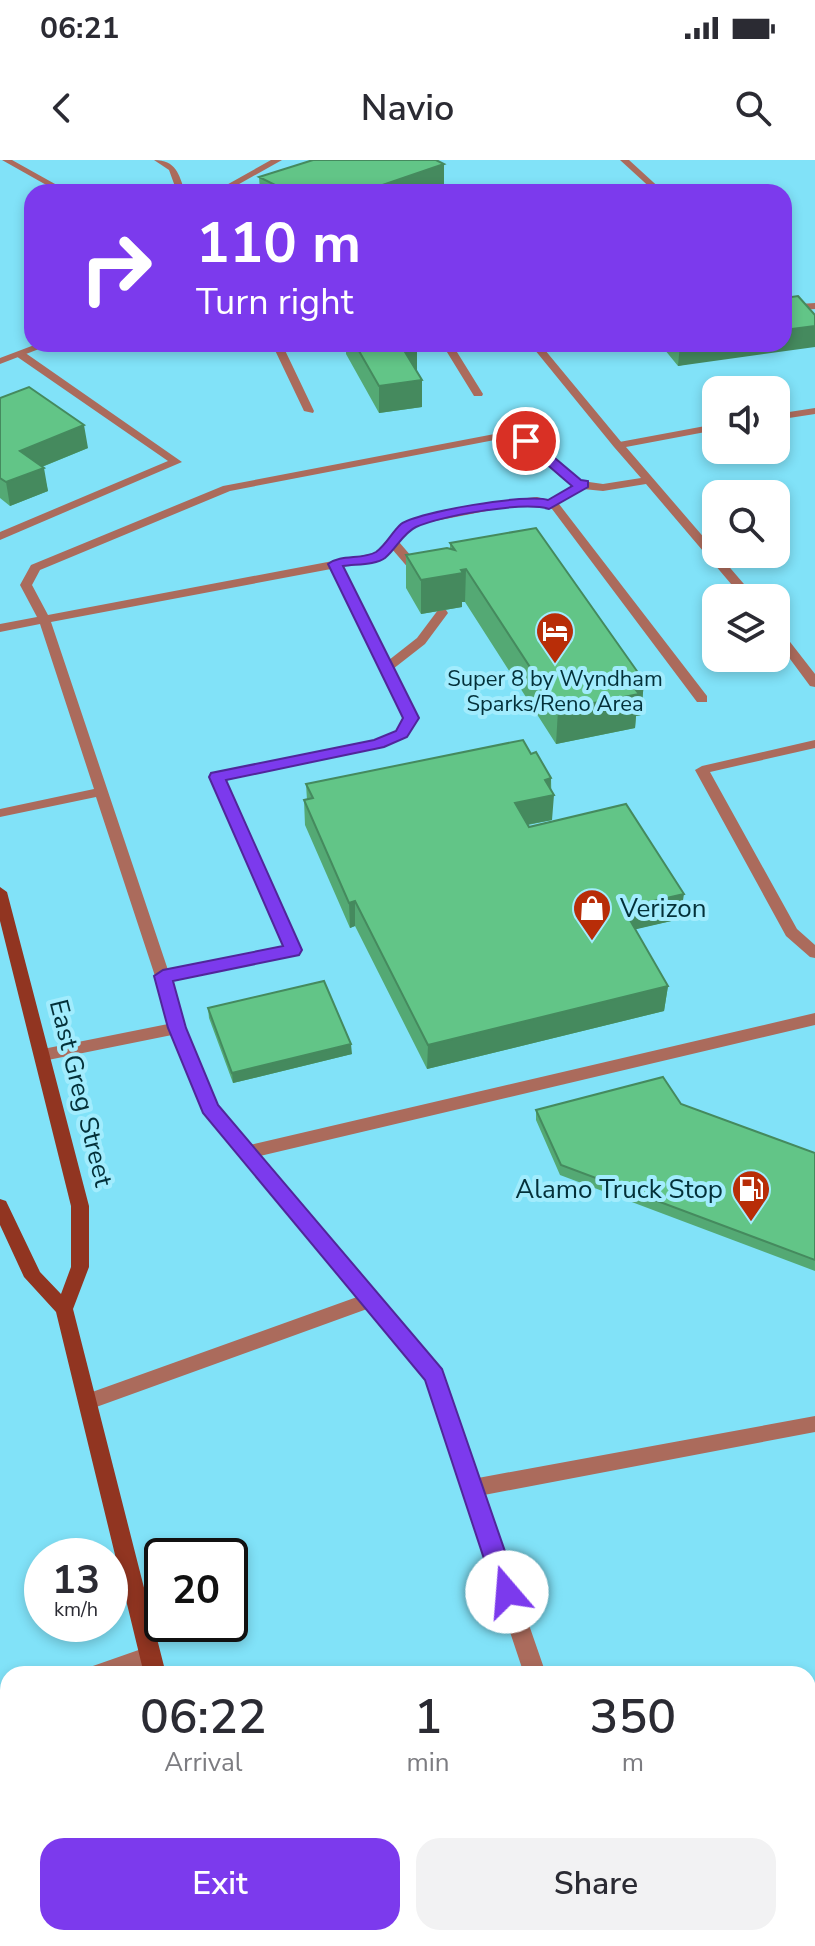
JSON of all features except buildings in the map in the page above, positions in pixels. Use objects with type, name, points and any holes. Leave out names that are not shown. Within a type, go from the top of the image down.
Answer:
[{"type":"main road","name":"East Greg Street","points":[[0,892],[80,1206],[80,1267],[64,1309]]},
{"type":"main road","points":[[0,1206],[33,1277],[64,1309],[152,1665]]},
{"type":"street","points":[[6,160],[49,184]]},
{"type":"street","points":[[158,160],[173,169],[178,184]]},
{"type":"street","points":[[233,184],[278,160]]},
{"type":"street","points":[[624,160],[651,184]]},
{"type":"street","points":[[792,307],[815,306]]},
{"type":"street","points":[[0,361],[25,352]]},
{"type":"street","points":[[281,352],[309,411]]},
{"type":"street","points":[[452,352],[478,394]]},
{"type":"street","points":[[542,352],[738,584]]},
{"type":"street","points":[[0,536],[176,462],[20,354]]},
{"type":"street","points":[[790,415],[815,411]]},
{"type":"street","points":[[618,445],[702,430]]},
{"type":"street","points":[[532,1666],[434,1376],[210,1108],[177,1028],[163,976],[44,619],[26,585],[35,568],[227,488],[505,435],[526,441],[576,483],[602,488],[650,480]]},
{"type":"street","points":[[549,505],[584,484]]},
{"type":"street","points":[[0,628],[379,556],[407,526],[428,519],[537,500],[556,507],[702,699]]},
{"type":"street","points":[[392,541],[427,581]]},
{"type":"street","points":[[163,976],[293,950],[217,777],[378,744],[402,734],[411,718],[335,564]]},
{"type":"street","points":[[385,669],[421,641],[442,613]]},
{"type":"street","points":[[790,650],[815,683]]},
{"type":"street","points":[[815,744],[702,770],[791,932],[815,953]]},
{"type":"street","points":[[0,813],[101,792]]},
{"type":"street","points":[[247,1152],[815,1019]]},
{"type":"street","points":[[43,1055],[177,1028]]},
{"type":"street","points":[[88,1402],[371,1300]]},
{"type":"street","points":[[472,1488],[815,1424]]},
{"type":"place","name":"Super 8 by Wyndham Sparks/Reno Area","points":[[555,665]]},
{"type":"place","name":"Verizon","points":[[592,942]]},
{"type":"place","name":"Alamo Truck Stop","points":[[751,1223]]},
{"type":"route","points":[[507,1592],[434,1376],[210,1108],[177,1028],[163,976],[293,950],[217,777],[378,744],[402,734],[411,718],[335,564],[379,556],[407,526],[428,519],[517,502],[537,500],[549,505],[584,484],[576,483],[542,451],[526,441]]}]
